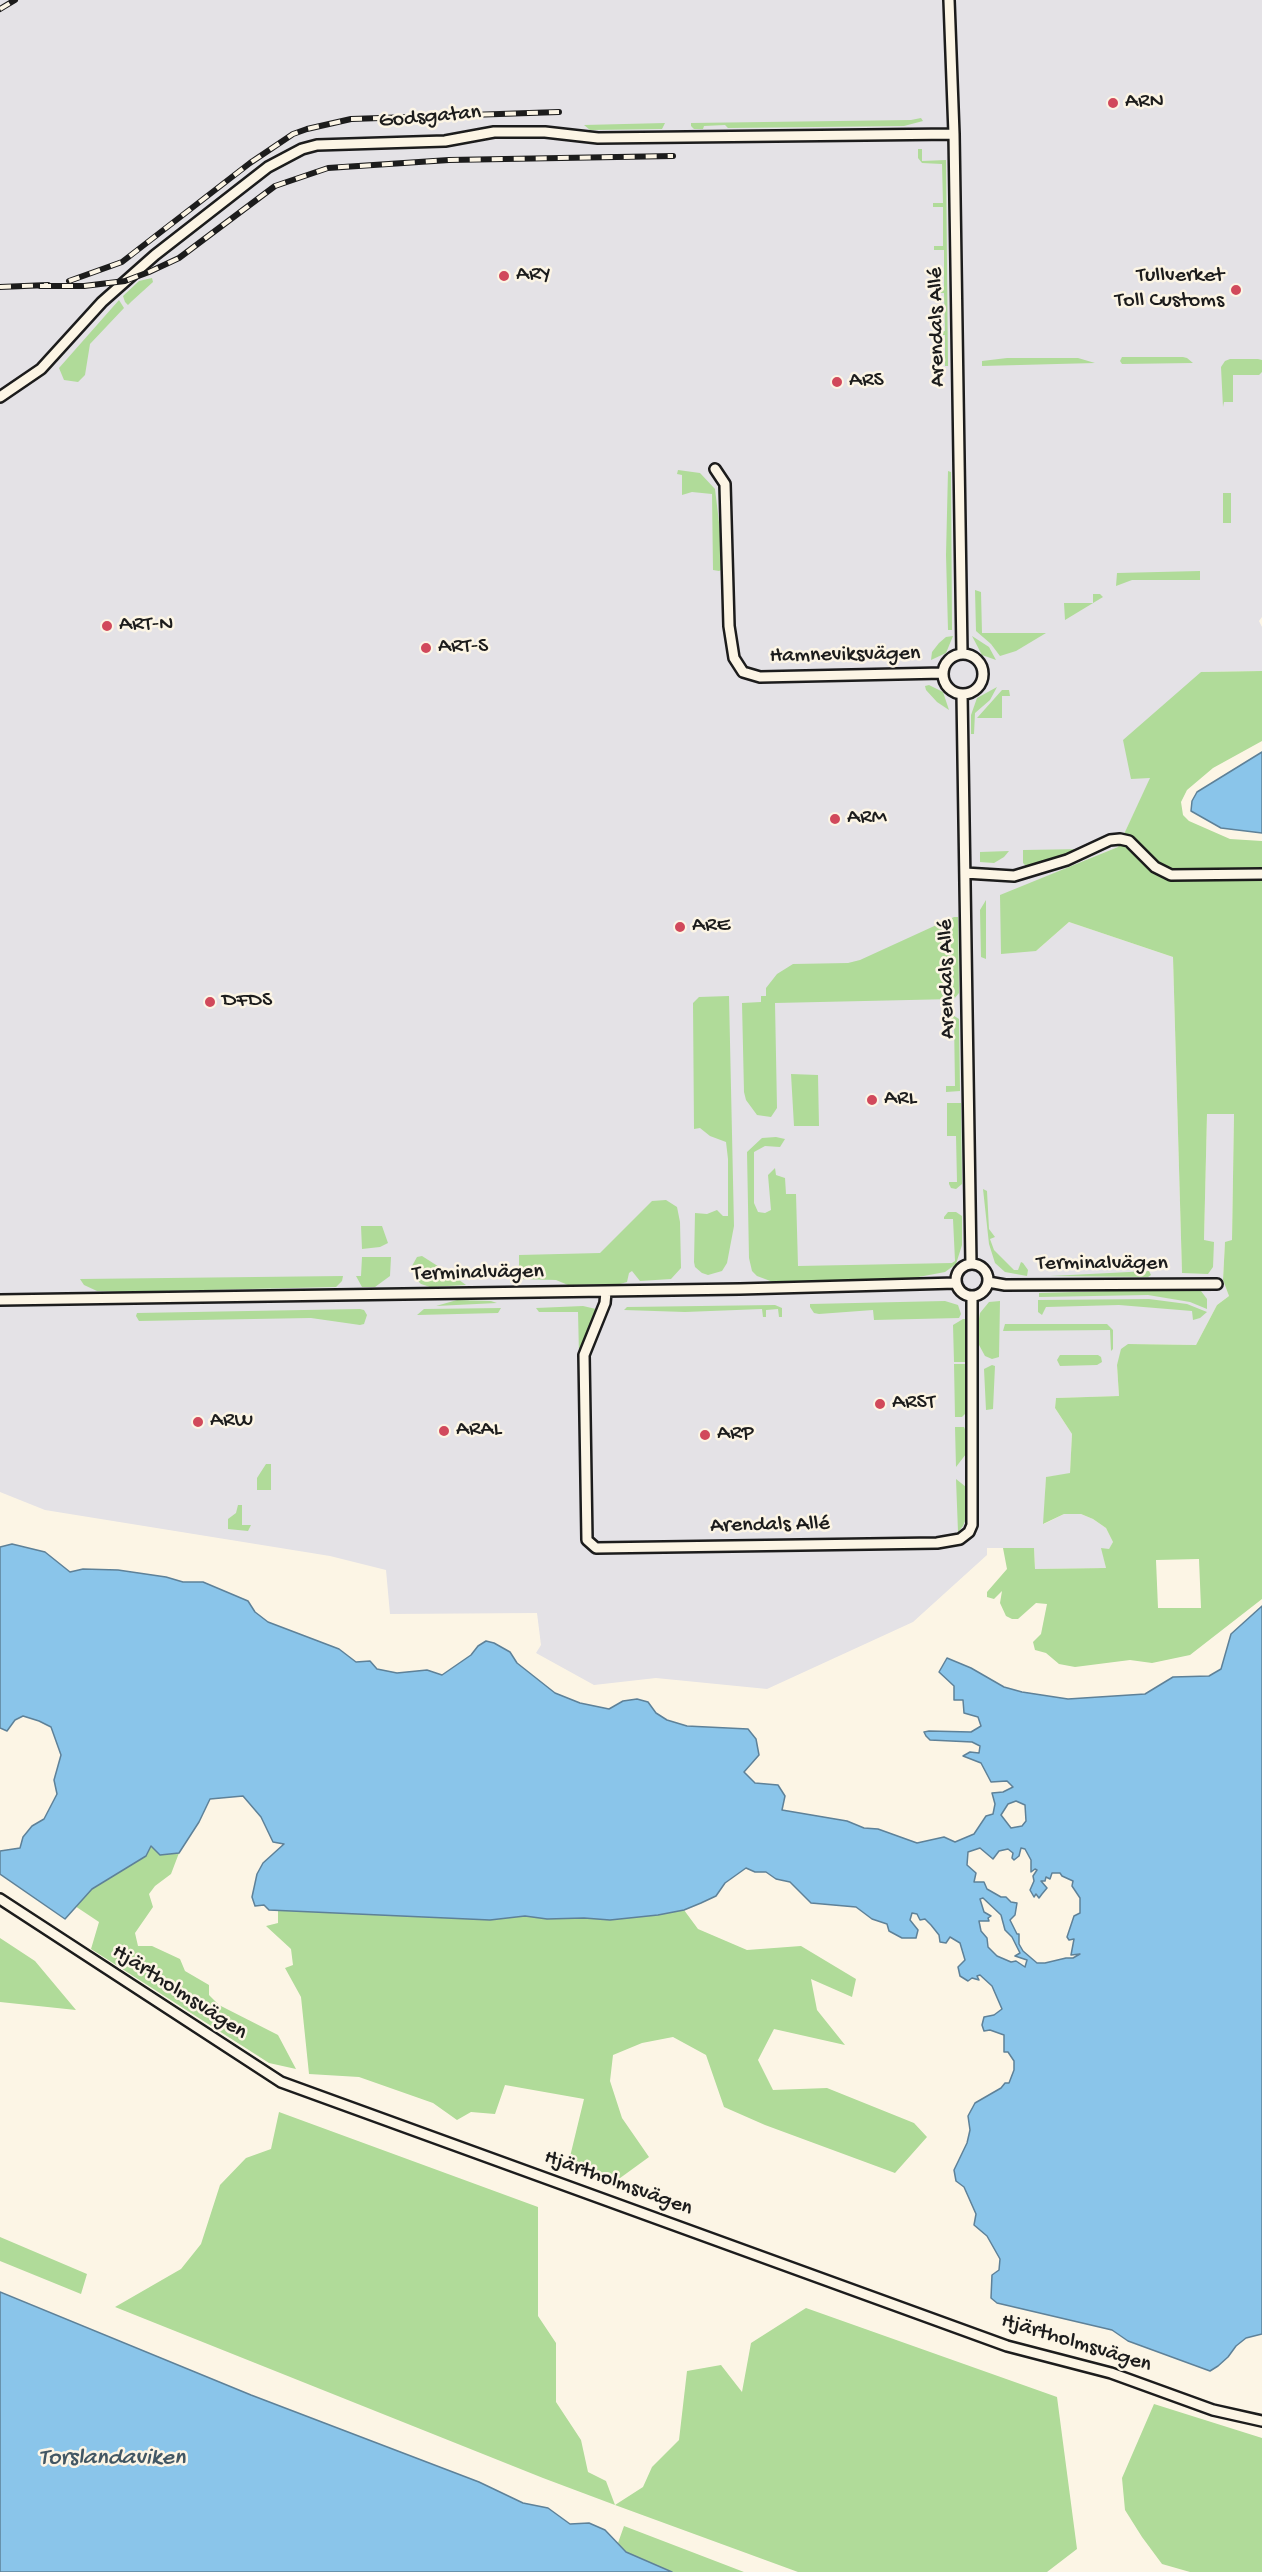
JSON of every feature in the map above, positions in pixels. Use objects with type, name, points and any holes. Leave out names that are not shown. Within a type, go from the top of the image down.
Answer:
[{"type":"street","name":"Arendals Allé","points":[[949,0],[954,134],[962,653]]},
{"type":"street","name":"Godsgatan","points":[[0,397],[40,369],[110,295],[155,255],[268,167],[302,148],[317,145],[444,141],[494,132],[545,132],[597,138],[954,134]]},
{"type":"street","name":"Hamneviksvägen","points":[[715,469],[724,484],[729,626],[734,658],[743,672],[760,677],[943,673]]},
{"type":"street","points":[[962,653],[977,658],[984,673],[977,688],[962,694],[948,687],[943,673],[948,659],[962,653]]},
{"type":"street","name":"Arendals Allé","points":[[962,694],[971,1264]]},
{"type":"street","points":[[965,873],[1014,876],[1067,860],[1110,840],[1119,839],[1129,841],[1155,867],[1171,875],[1262,873]]},
{"type":"street","points":[[971,1264],[984,1269],[988,1282],[982,1293],[972,1296],[962,1292],[956,1283],[959,1270],[971,1264]]},
{"type":"street","name":"Terminalvägen","points":[[988,1282],[1005,1285],[1217,1284]]},
{"type":"street","name":"Terminalvägen","points":[[0,1300],[606,1292],[956,1283]]},
{"type":"street","name":"Arendals Allé","points":[[606,1292],[605,1303],[584,1355],[587,1540],[596,1548],[926,1543],[960,1539],[969,1533],[972,1525],[972,1296]]},
{"type":"street","name":"Hjärtholmsvägen","points":[[0,1899],[281,2082],[1007,2346],[1112,2373],[1213,2410],[1262,2421]]},
{"type":"shaded area","points":[[0,0],[1262,0],[1262,617],[1259,621],[1262,627],[1262,671],[1201,672],[1118,847],[1000,896],[1036,951],[1069,922],[1173,957],[1182,1273],[1204,1240],[1207,1114],[1234,1114],[1232,1241],[1225,1243],[1223,1280],[1229,1296],[1217,1305],[1196,1345],[1128,1344],[1117,1365],[1119,1396],[1056,1398],[1055,1408],[1072,1434],[1070,1474],[1046,1477],[1044,1524],[1064,1514],[1081,1514],[1106,1528],[1113,1542],[1109,1550],[1102,1549],[1106,1568],[1035,1569],[1034,1548],[987,1548],[987,1555],[913,1622],[767,1689],[656,1678],[594,1685],[536,1653],[541,1645],[537,1613],[390,1614],[386,1570],[330,1556],[45,1510],[0,1492]]},
{"type":"green space","points":[[921,118],[923,121],[904,126],[728,128],[725,125],[694,129],[691,126],[691,123]]},
{"type":"green space","points":[[665,123],[662,129],[590,130],[584,125]]},
{"type":"green space","points":[[918,149],[922,149],[922,161],[946,160],[948,366],[945,366],[945,335],[936,335],[936,332],[945,331],[944,293],[934,293],[934,289],[944,288],[944,250],[934,250],[934,246],[943,246],[943,207],[933,207],[933,203],[943,203],[942,164],[922,163],[918,158]]},
{"type":"green space","points":[[152,278],[153,282],[128,305],[125,302],[123,296],[139,281]]},
{"type":"green space","points":[[119,300],[124,308],[90,344],[85,375],[78,382],[64,380],[59,368]]},
{"type":"green space","points":[[1122,357],[1183,357],[1193,363],[1122,364],[1120,361]]},
{"type":"green space","points":[[1007,358],[1078,358],[1095,363],[982,366],[982,361]]},
{"type":"green space","points":[[1230,359],[1262,360],[1262,372],[1259,375],[1233,375],[1233,402],[1224,402],[1223,407],[1221,367],[1225,361]]},
{"type":"green space","points":[[678,470],[700,473],[715,489],[721,539],[721,570],[719,571],[713,570],[712,494],[692,492],[682,495],[682,475],[677,474]]},
{"type":"green space","points":[[948,471],[951,472],[952,630],[948,630],[946,555]]},
{"type":"green space","points":[[1223,493],[1231,493],[1231,523],[1223,523]]},
{"type":"green space","points":[[1200,571],[1200,580],[1132,580],[1116,586],[1117,573]]},
{"type":"green space","points":[[975,590],[981,592],[982,633],[1046,633],[1016,651],[1000,656],[991,644],[976,631]]},
{"type":"green space","points":[[1093,594],[1100,594],[1103,597],[1065,620],[1064,603],[1093,603]]},
{"type":"green space","points":[[953,636],[946,653],[931,660],[932,652],[939,643],[946,637]]},
{"type":"green space","points":[[972,636],[989,647],[996,660],[982,655]]},
{"type":"green space","points":[[1262,671],[1262,741],[1213,768],[1187,790],[1181,802],[1183,815],[1189,821],[1230,839],[1262,841],[1262,1599],[1190,1655],[1152,1663],[1130,1660],[1075,1667],[1059,1664],[1046,1653],[1035,1650],[1033,1642],[1041,1634],[1047,1604],[1036,1603],[1018,1619],[1012,1619],[1006,1616],[1000,1603],[1002,1591],[994,1599],[987,1597],[987,1592],[1007,1569],[1003,1548],[1034,1548],[1035,1569],[1106,1568],[1101,1548],[1109,1549],[1113,1542],[1106,1528],[1081,1514],[1064,1514],[1043,1524],[1046,1477],[1070,1473],[1072,1434],[1055,1408],[1056,1398],[1119,1396],[1117,1365],[1121,1349],[1128,1344],[1196,1345],[1217,1305],[1229,1296],[1223,1280],[1225,1242],[1232,1240],[1234,1114],[1207,1114],[1204,1240],[1214,1242],[1213,1267],[1208,1274],[1182,1273],[1173,957],[1069,922],[1036,951],[1001,954],[1000,895],[1118,847],[1150,778],[1131,779],[1123,740],[1201,672]],"holes":[[[1199,1559],[1201,1608],[1158,1608],[1156,1560]]]},
{"type":"green space","points":[[929,685],[943,692],[949,710],[937,702],[926,690],[925,686]]},
{"type":"green space","points":[[997,687],[990,700],[975,713],[974,734],[971,734],[971,715],[977,698]]},
{"type":"green space","points":[[1002,690],[1009,690],[1010,696],[1002,696],[1002,718],[977,718]]},
{"type":"green space","points":[[1084,849],[1029,869],[1023,863],[1023,850]]},
{"type":"green space","points":[[1009,851],[994,863],[980,862],[980,852]]},
{"type":"green space","points":[[986,900],[986,959],[981,957],[980,910]]},
{"type":"green space","points":[[958,917],[959,993],[954,999],[775,1003],[777,1108],[771,1117],[757,1115],[746,1100],[744,1092],[742,1003],[761,1002],[761,996],[766,996],[766,988],[777,974],[793,964],[848,963],[860,960]]},
{"type":"green space","points":[[729,996],[734,1226],[727,1263],[722,1271],[708,1275],[695,1267],[695,1213],[707,1214],[717,1210],[723,1216],[728,1216],[728,1159],[726,1142],[710,1136],[700,1128],[694,1129],[693,1003],[699,997]]},
{"type":"green space","points":[[951,1014],[959,1019],[960,1091],[946,1092],[946,1086],[955,1086],[954,1021],[945,1021]]},
{"type":"green space","points":[[791,1074],[818,1075],[819,1126],[794,1126]]},
{"type":"green space","points":[[947,1103],[961,1103],[962,1184],[956,1189],[951,1188],[949,1184],[949,1182],[957,1182],[956,1136],[947,1136]]},
{"type":"green space","points":[[762,1138],[785,1139],[780,1147],[765,1146],[754,1152],[754,1203],[758,1212],[765,1213],[771,1210],[768,1175],[775,1168],[776,1175],[785,1178],[786,1194],[796,1194],[798,1266],[952,1263],[955,1261],[953,1219],[944,1219],[948,1212],[956,1212],[962,1216],[962,1245],[956,1264],[945,1272],[908,1279],[773,1282],[757,1276],[752,1271],[749,1258],[747,1152]]},
{"type":"green space","points":[[983,1189],[987,1191],[989,1229],[995,1237],[990,1239],[994,1250],[1014,1270],[1018,1270],[1021,1262],[1023,1263],[1028,1270],[1027,1276],[1005,1272],[995,1263],[989,1244]]},
{"type":"green space","points":[[666,1200],[677,1207],[680,1222],[681,1268],[671,1279],[640,1281],[632,1271],[629,1273],[627,1282],[620,1284],[568,1285],[556,1280],[519,1279],[519,1255],[600,1253],[652,1201]]},
{"type":"green space","points":[[361,1226],[382,1226],[388,1243],[380,1247],[362,1249]]},
{"type":"green space","points":[[422,1256],[466,1285],[430,1287],[421,1284],[415,1278],[412,1266],[417,1257]]},
{"type":"green space","points":[[362,1257],[391,1257],[390,1276],[375,1287],[362,1287],[356,1276],[361,1276]]},
{"type":"green space","points":[[1149,1271],[1151,1275],[1148,1277],[1050,1276]]},
{"type":"green space","points":[[343,1276],[342,1281],[336,1287],[120,1292],[97,1291],[84,1285],[80,1279]]},
{"type":"green space","points":[[1179,1289],[1201,1291],[1207,1299],[1207,1309],[1190,1302],[1148,1295],[1039,1297],[1039,1293]]},
{"type":"green space","points":[[1149,1299],[1187,1304],[1207,1312],[1193,1320],[1192,1311],[1119,1305],[1046,1307],[1042,1315],[1038,1312],[1038,1300]]},
{"type":"green space","points":[[457,1300],[491,1301],[497,1303],[436,1306]]},
{"type":"green space","points":[[945,1301],[958,1305],[961,1314],[959,1318],[874,1320],[873,1310],[819,1314],[814,1313],[810,1307],[810,1304]]},
{"type":"green space","points":[[1000,1301],[999,1357],[992,1359],[985,1356],[979,1345],[979,1319],[980,1313],[989,1302]]},
{"type":"green space","points":[[775,1305],[782,1308],[782,1317],[779,1317],[778,1309],[766,1310],[766,1317],[763,1317],[762,1309],[685,1312],[624,1310],[627,1307]]},
{"type":"green space","points":[[583,1306],[596,1309],[579,1354],[578,1312],[539,1312],[536,1308]]},
{"type":"green space","points":[[501,1308],[498,1313],[417,1315],[424,1309]]},
{"type":"green space","points":[[364,1310],[367,1315],[364,1324],[360,1325],[311,1318],[139,1321],[136,1316],[137,1313]]},
{"type":"green space","points":[[965,1319],[966,1362],[954,1362],[953,1325]]},
{"type":"green space","points":[[1005,1324],[1107,1324],[1113,1330],[1113,1349],[1111,1351],[1110,1330],[1003,1331]]},
{"type":"green space","points":[[1060,1355],[1098,1355],[1102,1362],[1097,1365],[1060,1366],[1057,1360]]},
{"type":"green space","points":[[954,1364],[965,1364],[966,1413],[962,1417],[955,1417]]},
{"type":"green space","points":[[995,1366],[993,1409],[986,1410],[984,1369]]},
{"type":"green space","points":[[955,1427],[964,1427],[968,1436],[966,1454],[956,1467]]},
{"type":"green space","points":[[266,1464],[271,1464],[271,1490],[257,1490],[257,1478]]},
{"type":"green space","points":[[956,1479],[966,1487],[968,1493],[968,1514],[958,1532]]},
{"type":"green space","points":[[238,1505],[242,1505],[242,1525],[251,1525],[248,1531],[228,1529],[228,1519],[236,1513]]},
{"type":"green space","points":[[151,1845],[160,1855],[179,1853],[171,1874],[155,1886],[149,1894],[153,1907],[135,1933],[138,1946],[152,1946],[180,1959],[185,1971],[209,1985],[209,1995],[219,2005],[278,2035],[296,2069],[269,2063],[91,1949],[99,1922],[75,1906],[92,1889]]},
{"type":"green space","points":[[278,1910],[490,1920],[525,1916],[547,1919],[610,1920],[684,1910],[698,1929],[747,1950],[801,1946],[856,1979],[852,1997],[811,1979],[817,2010],[845,2045],[774,2029],[758,2060],[773,2090],[827,2088],[914,2123],[927,2137],[895,2173],[765,2125],[724,2107],[706,2055],[673,2037],[642,2043],[613,2055],[610,2081],[622,2118],[649,2157],[616,2181],[568,2165],[584,2099],[505,2085],[495,2114],[471,2112],[457,2120],[433,2103],[359,2077],[309,2074],[301,1997],[285,1968],[293,1965],[291,1949],[266,1926],[278,1923]]},
{"type":"green space","points":[[0,1938],[35,1961],[76,2010],[0,2002]]},
{"type":"green space","points":[[279,2112],[538,2207],[538,2316],[556,2343],[556,2402],[581,2440],[588,2472],[606,2481],[615,2505],[115,2307],[181,2269],[201,2244],[220,2185],[246,2158],[271,2149]]},
{"type":"green space","points":[[0,2237],[87,2274],[81,2294],[0,2261]]},
{"type":"green space","points":[[806,2308],[1057,2397],[1077,2549],[1047,2572],[798,2572],[615,2505],[643,2487],[652,2467],[679,2440],[687,2371],[721,2365],[742,2392],[751,2343]]},
{"type":"green space","points":[[1154,2404],[1262,2438],[1262,2572],[1190,2572],[1162,2564],[1142,2537],[1125,2510],[1122,2478]]},
{"type":"green space","points":[[624,2526],[744,2572],[672,2572],[626,2552],[618,2543]]},
{"type":"water","points":[[1262,752],[1262,833],[1221,828],[1191,811],[1192,801],[1197,792]]},
{"type":"water","points":[[12,1544],[45,1552],[70,1572],[83,1569],[118,1570],[166,1577],[183,1582],[203,1582],[248,1601],[255,1612],[268,1622],[339,1649],[356,1662],[370,1661],[377,1669],[397,1673],[427,1670],[442,1675],[471,1655],[478,1646],[486,1641],[494,1643],[510,1652],[517,1663],[555,1693],[580,1703],[609,1709],[623,1701],[637,1699],[648,1702],[656,1713],[667,1720],[687,1726],[748,1729],[756,1739],[759,1755],[744,1772],[755,1783],[778,1785],[785,1796],[782,1810],[847,1821],[917,1843],[944,1837],[955,1842],[974,1834],[986,1816],[993,1814],[995,1804],[992,1793],[1003,1792],[1013,1787],[1007,1781],[991,1782],[981,1763],[963,1756],[970,1752],[979,1753],[980,1746],[972,1742],[930,1740],[926,1736],[924,1732],[971,1732],[981,1726],[978,1717],[964,1713],[963,1700],[954,1700],[954,1686],[939,1672],[947,1658],[971,1668],[1004,1687],[1022,1692],[1068,1699],[1145,1694],[1173,1677],[1209,1676],[1221,1669],[1231,1634],[1262,1606],[1262,2334],[1246,2338],[1228,2357],[1210,2371],[1128,2341],[1112,2330],[997,2303],[991,2298],[992,2275],[999,2270],[1000,2259],[987,2236],[974,2225],[976,2214],[964,2187],[956,2181],[954,2170],[967,2143],[970,2130],[968,2116],[975,2103],[1001,2088],[1005,2083],[1009,2083],[1014,2070],[1014,2061],[1008,2052],[1004,2052],[1004,2035],[990,2030],[984,2031],[982,2025],[984,2017],[994,2015],[1002,2009],[992,1986],[980,1975],[977,1976],[979,1980],[972,1978],[968,1981],[960,1976],[958,1967],[965,1960],[960,1943],[950,1937],[946,1943],[940,1942],[939,1935],[931,1925],[925,1919],[920,1920],[917,1914],[912,1913],[910,1920],[918,1930],[916,1938],[902,1938],[889,1931],[887,1924],[872,1919],[856,1907],[811,1903],[790,1882],[776,1879],[766,1872],[755,1872],[746,1868],[725,1883],[716,1896],[684,1910],[610,1920],[547,1919],[525,1916],[490,1920],[269,1910],[264,1905],[255,1906],[252,1897],[257,1874],[263,1863],[284,1844],[273,1842],[261,1817],[243,1796],[210,1799],[199,1822],[179,1853],[160,1855],[151,1846],[146,1856],[92,1889],[65,1919],[0,1874],[0,1851],[20,1848],[23,1837],[32,1826],[44,1819],[57,1794],[54,1780],[61,1755],[51,1727],[39,1721],[23,1716],[15,1720],[7,1731],[0,1728],[0,1547]],"holes":[[[1016,1801],[1025,1805],[1026,1821],[1022,1826],[1011,1828],[1001,1815],[1008,1804]],[[980,1848],[993,1859],[999,1851],[1008,1849],[1013,1853],[1014,1860],[1019,1856],[1021,1848],[1025,1849],[1031,1860],[1031,1872],[1037,1870],[1030,1890],[1034,1897],[1036,1894],[1039,1898],[1047,1888],[1041,1881],[1045,1881],[1046,1877],[1050,1879],[1052,1873],[1060,1873],[1073,1881],[1072,1886],[1080,1898],[1080,1913],[1074,1916],[1067,1937],[1069,1940],[1074,1939],[1071,1955],[1080,1954],[1073,1958],[1037,1963],[1023,1951],[1019,1944],[1019,1934],[1010,1920],[1015,1915],[1017,1903],[987,1889],[984,1882],[974,1882],[976,1873],[967,1865],[968,1852]],[[983,1898],[1001,1915],[1005,1930],[1012,1937],[1020,1953],[1015,1956],[1027,1960],[1025,1967],[1016,1961],[1011,1962],[997,1956],[988,1947],[987,1938],[981,1931],[979,1921],[989,1921],[988,1918],[991,1916],[984,1912],[980,1899]]]},
{"type":"water","name":"Torslandaviken","points":[[0,2292],[251,2395],[479,2482],[523,2503],[548,2508],[570,2524],[589,2523],[605,2530],[626,2552],[672,2572],[0,2572]]},
{"type":"railway","points":[[0,9],[15,0]]},
{"type":"railway","points":[[69,281],[122,262],[250,163],[293,134],[307,129],[351,119],[559,112]]},
{"type":"railway","points":[[40,286],[84,286],[125,281],[149,272],[179,258],[275,186],[328,168],[449,160],[673,156]]},
{"type":"railway","points":[[0,287],[48,285]]},
{"type":"place","name":"ARN","points":[[1113,103]]},
{"type":"place","name":"ARY","points":[[504,276]]},
{"type":"place","name":"Tullverket Toll Customs","points":[[1236,290]]},
{"type":"place","name":"ARS","points":[[837,382]]},
{"type":"place","name":"ART-N","points":[[107,626]]},
{"type":"place","name":"ART-S","points":[[426,648]]},
{"type":"place","name":"ARM","points":[[835,819]]},
{"type":"place","name":"ARE","points":[[680,927]]},
{"type":"place","name":"DFDS","points":[[210,1002]]},
{"type":"place","name":"ARL","points":[[872,1100]]},
{"type":"place","name":"ARST","points":[[880,1404]]},
{"type":"place","name":"ARW","points":[[198,1422]]},
{"type":"place","name":"ARAL","points":[[444,1431]]},
{"type":"place","name":"ARP","points":[[705,1435]]}]
